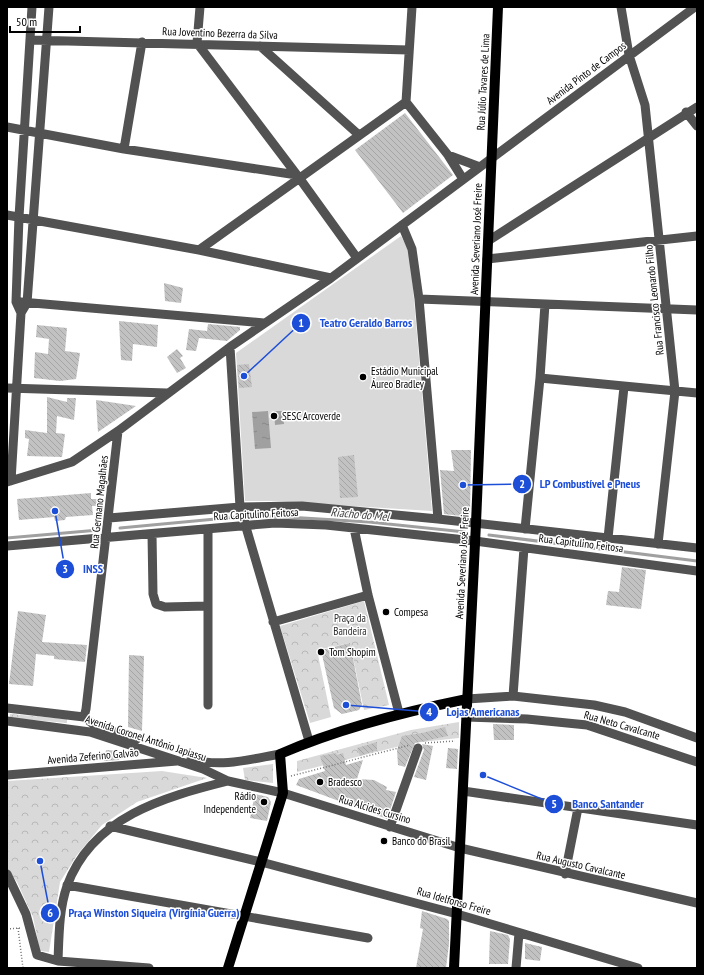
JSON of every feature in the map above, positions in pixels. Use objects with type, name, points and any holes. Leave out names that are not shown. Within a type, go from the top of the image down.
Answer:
[{"type":"main road","name":"Rua Júlio Tavares de Lima","points":[[491,159],[498,7]]},
{"type":"main road","name":"Avenida Severiano José Freire","points":[[454,968],[476,523],[491,159]]},
{"type":"main road","points":[[228,968],[283,793],[280,754],[309,741],[399,713],[467,699]]},
{"type":"street","points":[[22,313],[16,302],[19,217],[32,7]]},
{"type":"street","points":[[9,481],[11,388],[22,313],[27,303],[49,7]]},
{"type":"street","points":[[200,7],[197,43],[357,258]]},
{"type":"street","points":[[412,7],[406,102],[448,155],[464,179]]},
{"type":"street","name":"Rua Francisco Leonardo Filho","points":[[622,7],[629,55],[645,105],[668,309],[675,391],[658,544]]},
{"type":"street","name":"Avenida Pinto de Campos","points":[[9,481],[72,462],[118,431],[230,347],[331,278],[695,7]]},
{"type":"street","name":"Rua Joventino Bezerra da Silva","points":[[30,40],[197,43],[409,50]]},
{"type":"street","points":[[124,149],[142,42]]},
{"type":"street","points":[[260,46],[360,135]]},
{"type":"street","points":[[199,250],[298,177],[406,102]]},
{"type":"street","points":[[488,241],[686,112],[697,107]]},
{"type":"street","points":[[686,112],[697,126]]},
{"type":"street","points":[[7,127],[124,149],[298,177]]},
{"type":"street","points":[[448,155],[480,167]]},
{"type":"street","points":[[7,215],[199,250],[331,278]]},
{"type":"street","points":[[402,225],[413,255],[420,299],[438,519]]},
{"type":"street","points":[[487,259],[697,236]]},
{"type":"street","points":[[420,299],[697,310]]},
{"type":"street","points":[[16,302],[264,324]]},
{"type":"street","points":[[525,529],[540,378],[545,304]]},
{"type":"street","points":[[230,347],[240,507],[309,741]]},
{"type":"street","points":[[540,378],[697,393]]},
{"type":"street","points":[[608,538],[624,387]]},
{"type":"street","points":[[11,388],[167,393]]},
{"type":"street","name":"Rua Germano Magalhães","points":[[84,717],[107,537],[118,431]]},
{"type":"street","name":"Rua Capitulino Feitosa","points":[[109,518],[240,507],[302,506],[476,523],[697,548]]},
{"type":"street","name":"Rua Capitulino Feitosa","points":[[7,546],[290,523],[354,528],[475,541],[697,571]]},
{"type":"street","points":[[354,528],[368,595],[399,713]]},
{"type":"street","points":[[208,529],[208,705]]},
{"type":"street","points":[[152,534],[153,594],[156,604],[165,607],[208,606]]},
{"type":"street","points":[[513,696],[524,548]]},
{"type":"street","points":[[273,622],[368,595]]},
{"type":"street","name":"Rua Neto Cavalcante","points":[[467,699],[513,696],[594,705],[625,712],[697,738]]},
{"type":"street","name":"Avenida Coronel Antônio Japiassu","points":[[7,708],[84,717]]},
{"type":"street","points":[[64,727],[74,725],[84,717],[93,724],[134,740],[206,762],[224,764],[280,754]]},
{"type":"street","name":"Rua Neto Cavalcante","points":[[466,717],[527,719],[587,725],[697,762]]},
{"type":"street","name":"Avenida Coronel Antônio Japiassu","points":[[7,721],[64,727],[90,732],[203,768],[228,781]]},
{"type":"street","points":[[390,827],[419,745]]},
{"type":"street","name":"Avenida Zeferino Galvão","points":[[7,775],[181,761]]},
{"type":"street","points":[[58,961],[60,923],[67,885],[86,852],[110,826],[138,810],[169,797],[228,781]]},
{"type":"street","name":"Rua Alcides Cursino","points":[[228,781],[283,793],[460,848]]},
{"type":"street","points":[[463,791],[697,826]]},
{"type":"street","points":[[565,874],[578,808]]},
{"type":"street","name":"Rua Idelfonso Freire","points":[[110,826],[261,862],[457,914],[638,968]]},
{"type":"street","name":"Rua Augusto Cavalcante","points":[[460,848],[565,874],[697,903]]},
{"type":"street","points":[[7,874],[24,908],[37,955],[58,961],[149,968]]},
{"type":"street","points":[[67,885],[368,938]]},
{"type":"street","points":[[516,968],[519,933]]},
{"type":"path","points":[[282,779],[419,745],[465,741]]},
{"type":"path","points":[[7,929],[29,927]]},
{"type":"path","points":[[18,928],[23,968]]},
{"type":"green space","points":[[401,236],[410,253],[432,511],[271,501],[245,501],[236,353]]},
{"type":"green space","name":"Praça da Bandeira","points":[[364,601],[389,705],[364,710],[350,643],[317,650],[331,717],[310,723],[280,626]]},
{"type":"green space","points":[[10,714],[67,719],[67,723],[10,718]]},
{"type":"green space","points":[[459,722],[459,738],[412,743],[297,772],[297,761],[411,730]]},
{"type":"green space","points":[[273,764],[273,783],[245,780],[243,768]]},
{"type":"green space","points":[[162,771],[207,778],[137,802],[102,825],[77,855],[60,882],[49,952],[40,951],[33,917],[17,882],[7,868],[7,781]]},
{"type":"water","points":[[268,411],[271,448],[255,449],[252,412]]},
{"type":"water","points":[[274,411],[283,411],[284,424],[275,425]]},
{"type":"building","points":[[405,113],[453,175],[403,213],[355,150]]},
{"type":"building","points":[[164,283],[183,288],[181,303],[165,301]]},
{"type":"building","points":[[119,321],[158,325],[157,347],[133,344],[132,361],[121,360]]},
{"type":"building","points":[[208,324],[240,327],[240,330],[227,341],[199,338],[196,351],[186,350],[189,329],[207,331]]},
{"type":"building","points":[[37,325],[67,328],[65,351],[80,353],[76,379],[60,381],[34,378],[35,352],[48,354],[49,339],[36,337]]},
{"type":"building","points":[[177,349],[183,356],[180,358],[186,368],[177,373],[167,357]]},
{"type":"building","points":[[249,364],[252,387],[239,388],[237,365]]},
{"type":"building","points":[[47,397],[67,402],[67,398],[76,398],[74,420],[57,416],[56,433],[65,434],[62,457],[27,456],[29,439],[25,438],[25,430],[47,433]]},
{"type":"building","points":[[96,400],[136,406],[98,432]]},
{"type":"building","points":[[451,450],[471,450],[470,517],[444,514],[440,470],[454,471]]},
{"type":"building","points":[[354,455],[358,497],[340,498],[338,457]]},
{"type":"building","points":[[91,493],[91,499],[100,499],[101,506],[92,506],[93,515],[66,517],[65,520],[55,521],[54,517],[19,520],[17,499]]},
{"type":"building","points":[[622,567],[646,570],[641,609],[606,605],[608,591],[619,592]]},
{"type":"building","points":[[18,611],[46,615],[42,642],[87,645],[85,662],[54,659],[54,656],[36,654],[33,686],[9,684]]},
{"type":"building","points":[[350,643],[362,705],[359,710],[342,714],[334,708],[321,650]]},
{"type":"building","points":[[129,655],[144,656],[142,731],[128,727]]},
{"type":"building","points":[[493,724],[514,725],[514,740],[494,740]]},
{"type":"building","points":[[445,727],[448,736],[415,743],[405,767],[398,765],[397,750],[402,736]]},
{"type":"building","points":[[377,742],[377,750],[360,756],[357,748]]},
{"type":"building","points":[[422,744],[433,746],[426,780],[414,777],[424,750]]},
{"type":"building","points":[[448,748],[458,749],[457,769],[446,768]]},
{"type":"building","points":[[106,750],[120,751],[119,760],[104,761]]},
{"type":"building","points":[[336,753],[337,755],[343,753],[346,765],[363,760],[357,779],[374,780],[387,787],[386,790],[396,792],[387,819],[296,785],[299,779],[325,771],[320,756]]},
{"type":"building","points":[[255,794],[268,797],[271,802],[267,821],[250,818]]},
{"type":"building","points":[[422,911],[449,921],[449,944],[446,968],[416,968],[423,929],[420,928]]},
{"type":"building","points":[[490,931],[508,935],[510,939],[508,964],[489,964]]},
{"type":"building","points":[[525,943],[542,947],[540,961],[525,959]]},
{"type":"waterway","name":"Riacho do Mel","points":[[254,515],[369,522],[465,532]]},
{"type":"waterway","name":"Riacho do Mel","points":[[120,528],[237,517]]},
{"type":"waterway","name":"Riacho do Mel","points":[[7,538],[99,530]]},
{"type":"waterway","name":"Riacho do Mel","points":[[489,535],[697,561]]},
{"type":"place","name":"Teatro Geraldo Barros","points":[[244,376]]},
{"type":"place","name":"Estádio Municipal Áureo Bradley","points":[[363,377]]},
{"type":"place","name":"SESC Arcoverde","points":[[274,416]]},
{"type":"place","name":"LP Combustível e Pneus","points":[[463,485]]},
{"type":"place","name":"INSS","points":[[55,511]]},
{"type":"place","name":"Compesa","points":[[386,612]]},
{"type":"place","name":"Tom Shopim","points":[[321,652]]},
{"type":"place","name":"Lojas Americanas","points":[[346,705]]},
{"type":"place","name":"Banco Santander","points":[[483,775]]},
{"type":"place","name":"Bradesco","points":[[320,782]]},
{"type":"place","name":"Rádio Independente","points":[[264,802]]},
{"type":"place","name":"Banco do Brasil","points":[[384,841]]},
{"type":"place","name":"Praça Winston Siqueira (Virgínia Guerra)","points":[[40,861]]}]
